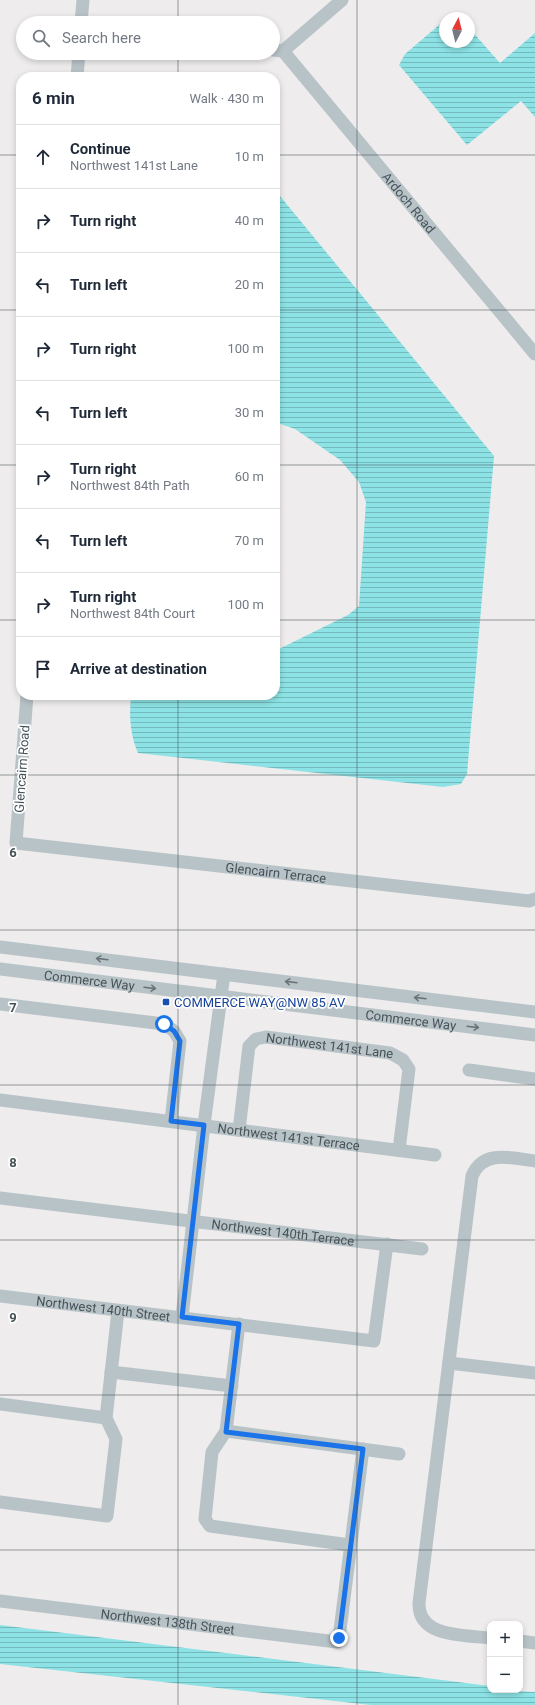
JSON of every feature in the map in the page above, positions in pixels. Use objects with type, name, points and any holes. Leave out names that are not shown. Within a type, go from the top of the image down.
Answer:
[{"type":"street","points":[[82,16],[83,0]]},
{"type":"street","points":[[280,49],[342,0]]},
{"type":"street","name":"Ardoch Road","points":[[280,53],[535,354]]},
{"type":"street","points":[[77,72],[78,60]]},
{"type":"street","name":"Glencairn Road","points":[[16,843],[27,700]]},
{"type":"street","name":"Glencairn Terrace","points":[[16,843],[529,901],[535,899]]},
{"type":"street","name":"Commerce Way","points":[[0,947],[535,1012]]},
{"type":"street","name":"Commerce Way","points":[[0,969],[535,1035]]},
{"type":"street","points":[[182,1317],[204,1125],[224,974]]},
{"type":"street","points":[[0,1004],[164,1024],[174,1031],[180,1041],[171,1121]]},
{"type":"street","name":"Northwest 141st Lane","points":[[239,1130],[249,1046],[256,1039],[266,1037],[390,1053],[403,1060],[409,1069],[399,1150]]},
{"type":"street","points":[[469,1070],[535,1079]]},
{"type":"street","name":"Northwest 141st Terrace","points":[[0,1100],[435,1155]]},
{"type":"street","points":[[487,1638],[438,1631],[426,1623],[419,1610],[474,1172],[481,1163],[492,1157],[535,1161]]},
{"type":"street","name":"Northwest 140th Terrace","points":[[0,1198],[422,1249]]},
{"type":"street","name":"Northwest 140th Street","points":[[0,1296],[374,1341],[387,1244]]},
{"type":"street","points":[[0,1502],[107,1516],[116,1439],[106,1418],[118,1311]]},
{"type":"street","points":[[239,1324],[226,1432],[212,1452],[205,1519],[210,1526],[350,1545],[363,1449]]},
{"type":"street","points":[[449,1363],[535,1373]]},
{"type":"street","points":[[111,1372],[232,1386]]},
{"type":"street","points":[[0,1404],[106,1418]]},
{"type":"street","points":[[226,1432],[399,1454]]},
{"type":"street","name":"Northwest 138th Street","points":[[0,1601],[336,1642],[339,1638],[350,1545]]},
{"type":"street","points":[[523,1641],[535,1643]]},
{"type":"water","points":[[439,25],[439,48],[475,48],[475,35],[500,63],[535,33],[535,117],[521,101],[467,145],[399,65],[405,54]]},
{"type":"water","points":[[280,196],[494,456],[467,774],[461,784],[443,787],[138,753],[133,739],[131,725],[131,700],[280,700],[280,649],[348,615],[359,606],[366,502],[359,482],[340,460],[295,429],[280,424]]},
{"type":"water","points":[[0,1625],[487,1686],[487,1693],[535,1692],[535,1705],[371,1705],[0,1664]]},
{"type":"place","name":"COMMERCE WAY@NW 85 AV","points":[[166,1002]]},
{"type":"route","points":[[164,1024],[174,1031],[180,1041],[171,1121],[204,1125],[182,1317],[239,1324],[226,1432],[363,1449],[339,1638]]}]
